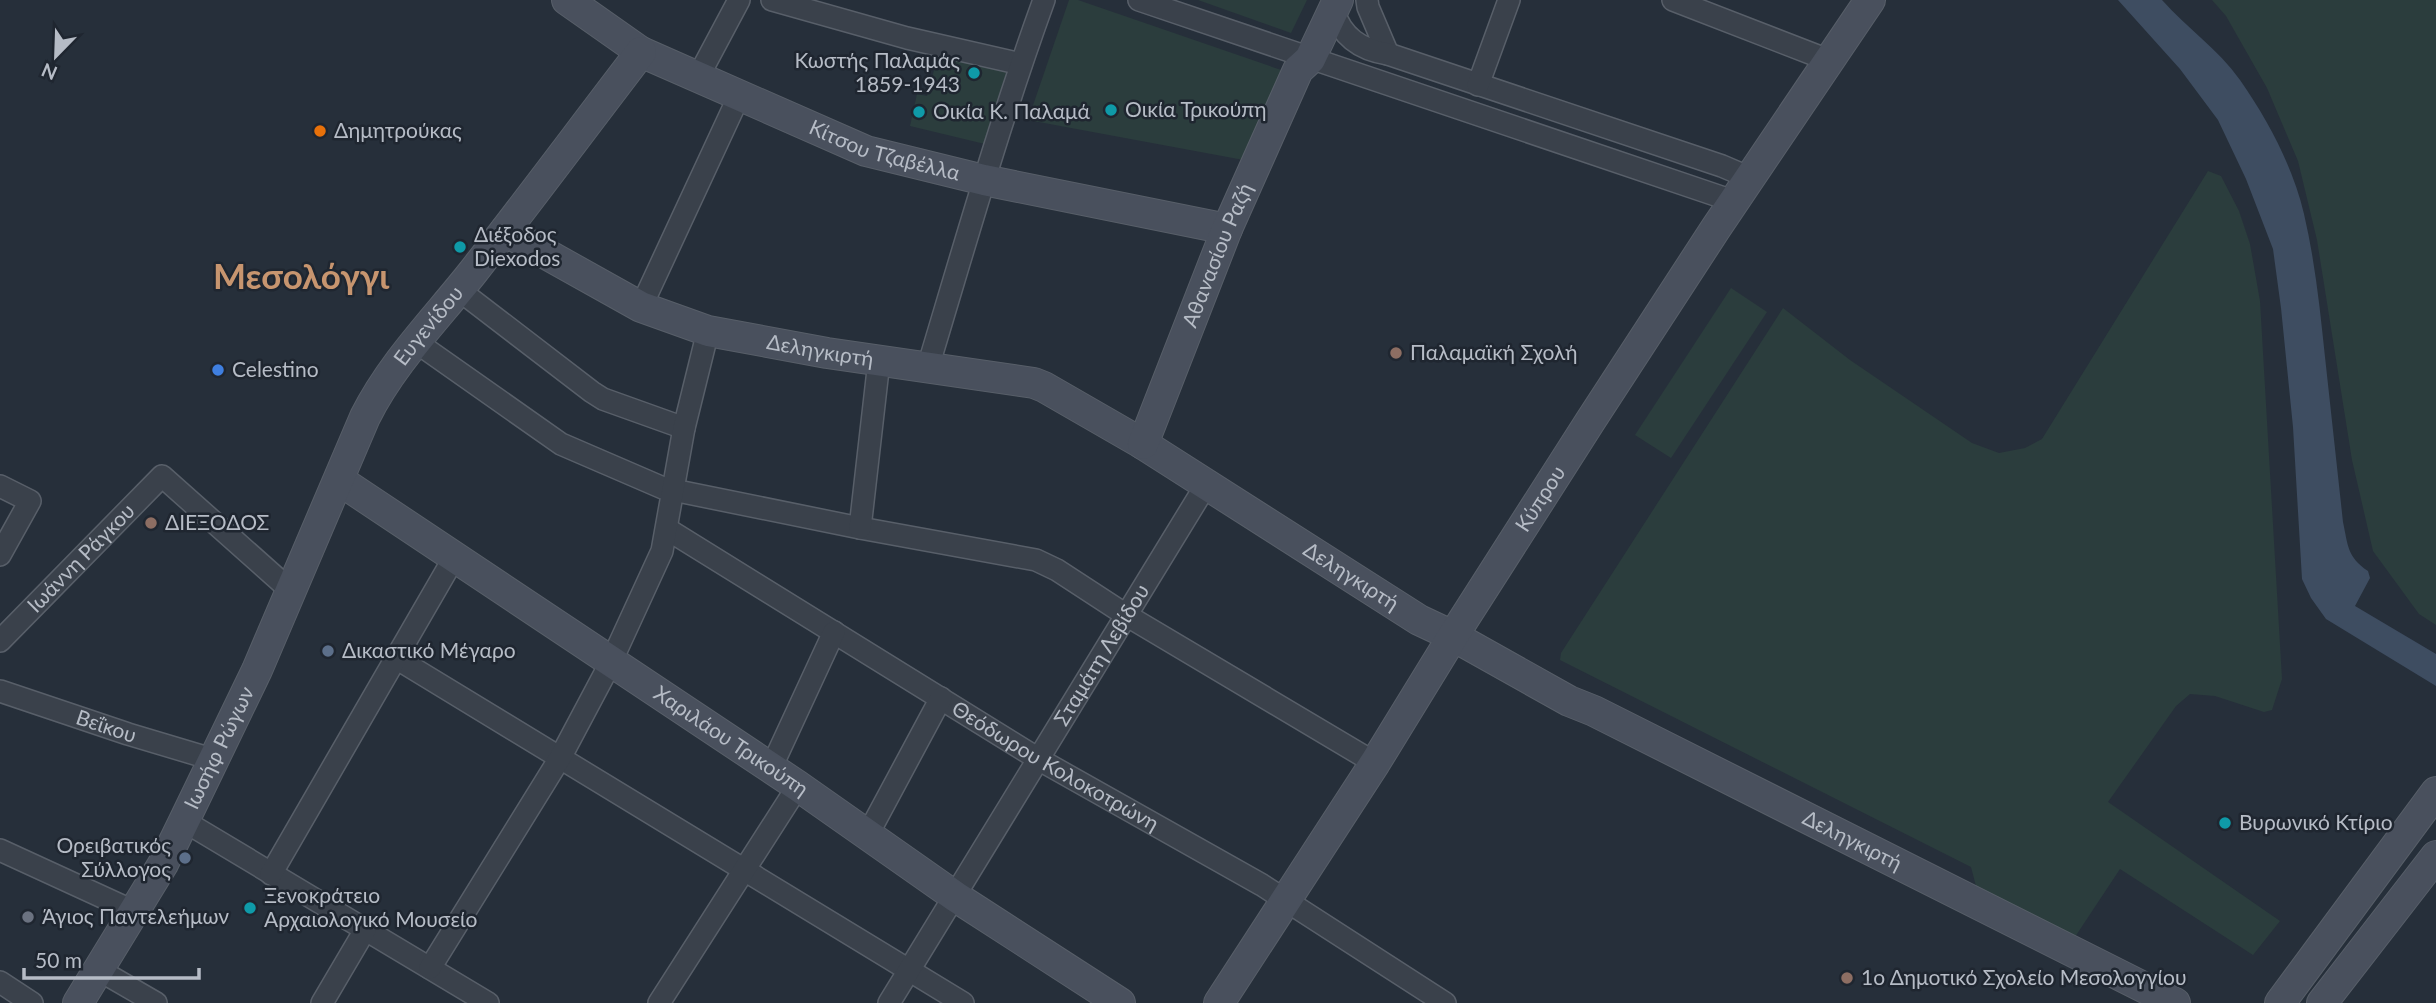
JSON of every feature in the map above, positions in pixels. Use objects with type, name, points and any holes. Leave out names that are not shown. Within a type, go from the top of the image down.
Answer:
[{"type":"street","name":"Κίτσου Τζαβέλλα","points":[[567,0],[641,51],[866,151],[984,180],[1227,229]]},
{"type":"street","points":[[698,77],[739,0]]},
{"type":"street","points":[[772,0],[907,38],[1021,64]]},
{"type":"street","points":[[928,367],[984,180],[1044,0]]},
{"type":"street","points":[[1139,0],[1301,61],[1743,190]]},
{"type":"street","points":[[1367,0],[1388,54]]},
{"type":"street","points":[[1478,85],[1509,0]]},
{"type":"street","points":[[1674,0],[1828,60]]},
{"type":"street","name":"Κύπρου","points":[[1219,1003],[1716,228],[1870,0]]},
{"type":"street","points":[[1330,3],[1338,23],[1353,41],[1368,50],[1388,54],[1722,166],[1743,190]]},
{"type":"street","name":"Αθανασίου Ραζή","points":[[1143,444],[1227,229],[1301,61],[1330,3]]},
{"type":"street","name":"Ευγενίδου","points":[[340,480],[375,398],[399,360],[505,231],[641,51]]},
{"type":"street","points":[[641,307],[739,96]]},
{"type":"street","name":"Δεληγκιρτή","points":[[505,231],[641,307],[708,331],[878,361],[1039,385],[1143,444],[1401,610],[1569,701],[1618,723],[2175,1003]]},
{"type":"street","points":[[458,290],[592,393],[684,428]]},
{"type":"street","points":[[430,968],[560,758],[611,662],[662,551],[684,428],[708,331]]},
{"type":"street","points":[[416,342],[561,444],[636,478],[674,491],[1036,560],[1057,570],[1126,615],[1375,763]]},
{"type":"street","points":[[860,528],[878,361]]},
{"type":"street","name":"Ιωάννη Ράγκου","points":[[0,641],[162,476],[290,590]]},
{"type":"street","name":"Χαριλάου Τρικούπη","points":[[340,480],[869,834],[956,897],[1120,1003]]},
{"type":"street","name":"Ιωσήφ Ρώγων","points":[[78,1003],[135,912],[215,760],[340,480]]},
{"type":"street","name":"Σταμάτη Λεβίδου","points":[[889,1003],[1206,485]]},
{"type":"street","points":[[0,486],[30,500],[0,555]]},
{"type":"street","name":"Θεόδωρου Κολοκοτρώνη","points":[[667,529],[1040,760],[1262,885],[1445,1003]]},
{"type":"street","points":[[271,874],[455,556]]},
{"type":"street","points":[[771,768],[834,632]]},
{"type":"street","points":[[396,657],[963,1003]]},
{"type":"street","name":"Βεΐκου","points":[[0,691],[215,760]]},
{"type":"street","points":[[869,834],[941,698]]},
{"type":"street","points":[[659,1003],[798,786]]},
{"type":"street","points":[[2280,1003],[2436,792]]},
{"type":"street","points":[[184,821],[488,1003]]},
{"type":"street","points":[[0,850],[135,912]]},
{"type":"street","points":[[2322,1003],[2436,856]]},
{"type":"street","points":[[323,1003],[365,930]]},
{"type":"street","points":[[99,970],[156,1003]]},
{"type":"street","points":[[0,982],[32,1003]]},
{"type":"shaded area","points":[[1069,0],[1078,0],[1287,72],[1249,161],[1028,120]]},
{"type":"shaded area","points":[[1198,0],[1307,0],[1291,33]]},
{"type":"shaded area","points":[[2212,0],[2436,0],[2436,625],[2419,614],[2373,551],[2352,460],[2317,240],[2298,161],[2267,88],[2226,16]]},
{"type":"shaded area","points":[[939,52],[1013,72],[989,145],[910,126],[917,94],[927,96]]},
{"type":"shaded area","points":[[2208,171],[2221,176],[2239,211],[2250,244],[2260,301],[2282,679],[2272,710],[2264,712],[2215,696],[2190,694],[2176,706],[2108,802],[2280,921],[2253,955],[2120,869],[2073,940],[1977,890],[1971,867],[1560,660],[1561,653],[1783,308],[1850,360],[1972,443],[1999,453],[2025,448],[2042,439]]},
{"type":"shaded area","points":[[1731,288],[1767,312],[1671,458],[1635,435]]},
{"type":"water","points":[[2118,0],[2162,0],[2212,48],[2240,80],[2278,144],[2299,196],[2311,249],[2346,537],[2352,555],[2368,571],[2370,578],[2355,606],[2436,654],[2436,686],[2326,619],[2302,579],[2293,427],[2273,249],[2246,179],[2218,120],[2180,69]]},
{"type":"place","name":"Κωστής Παλαμάς 1859-1943","points":[[974,73]]},
{"type":"place","name":"Οικία Τρικούπη","points":[[1111,110]]},
{"type":"place","name":"Οικία Κ. Παλαμά","points":[[919,112]]},
{"type":"place","name":"Δημητρούκας","points":[[320,131]]},
{"type":"place","name":"Διέξοδος Diexodos","points":[[460,247]]},
{"type":"place","name":"Παλαμαϊκή Σχολή","points":[[1396,353]]},
{"type":"place","name":"Celestino","points":[[218,370]]},
{"type":"place","name":"ΔΙΕΞΟΔΟΣ","points":[[151,523]]},
{"type":"place","name":"Δικαστικό Μέγαρο","points":[[328,651]]},
{"type":"place","name":"Βυρωνικό Κτίριο","points":[[2225,823]]},
{"type":"place","name":"Ορειβατικός Σύλλογος","points":[[185,858]]},
{"type":"place","name":"Ξενοκράτειο Αρχαιολογικό Μουσείο","points":[[250,908]]},
{"type":"place","name":"Άγιος Παντελεήμων","points":[[28,917]]},
{"type":"place","name":"1ο Δημοτικό Σχολείο Μεσολογγίου","points":[[1847,978]]},
{"type":"district","name":"Μεσολόγγι","points":[[301,277]]}]
